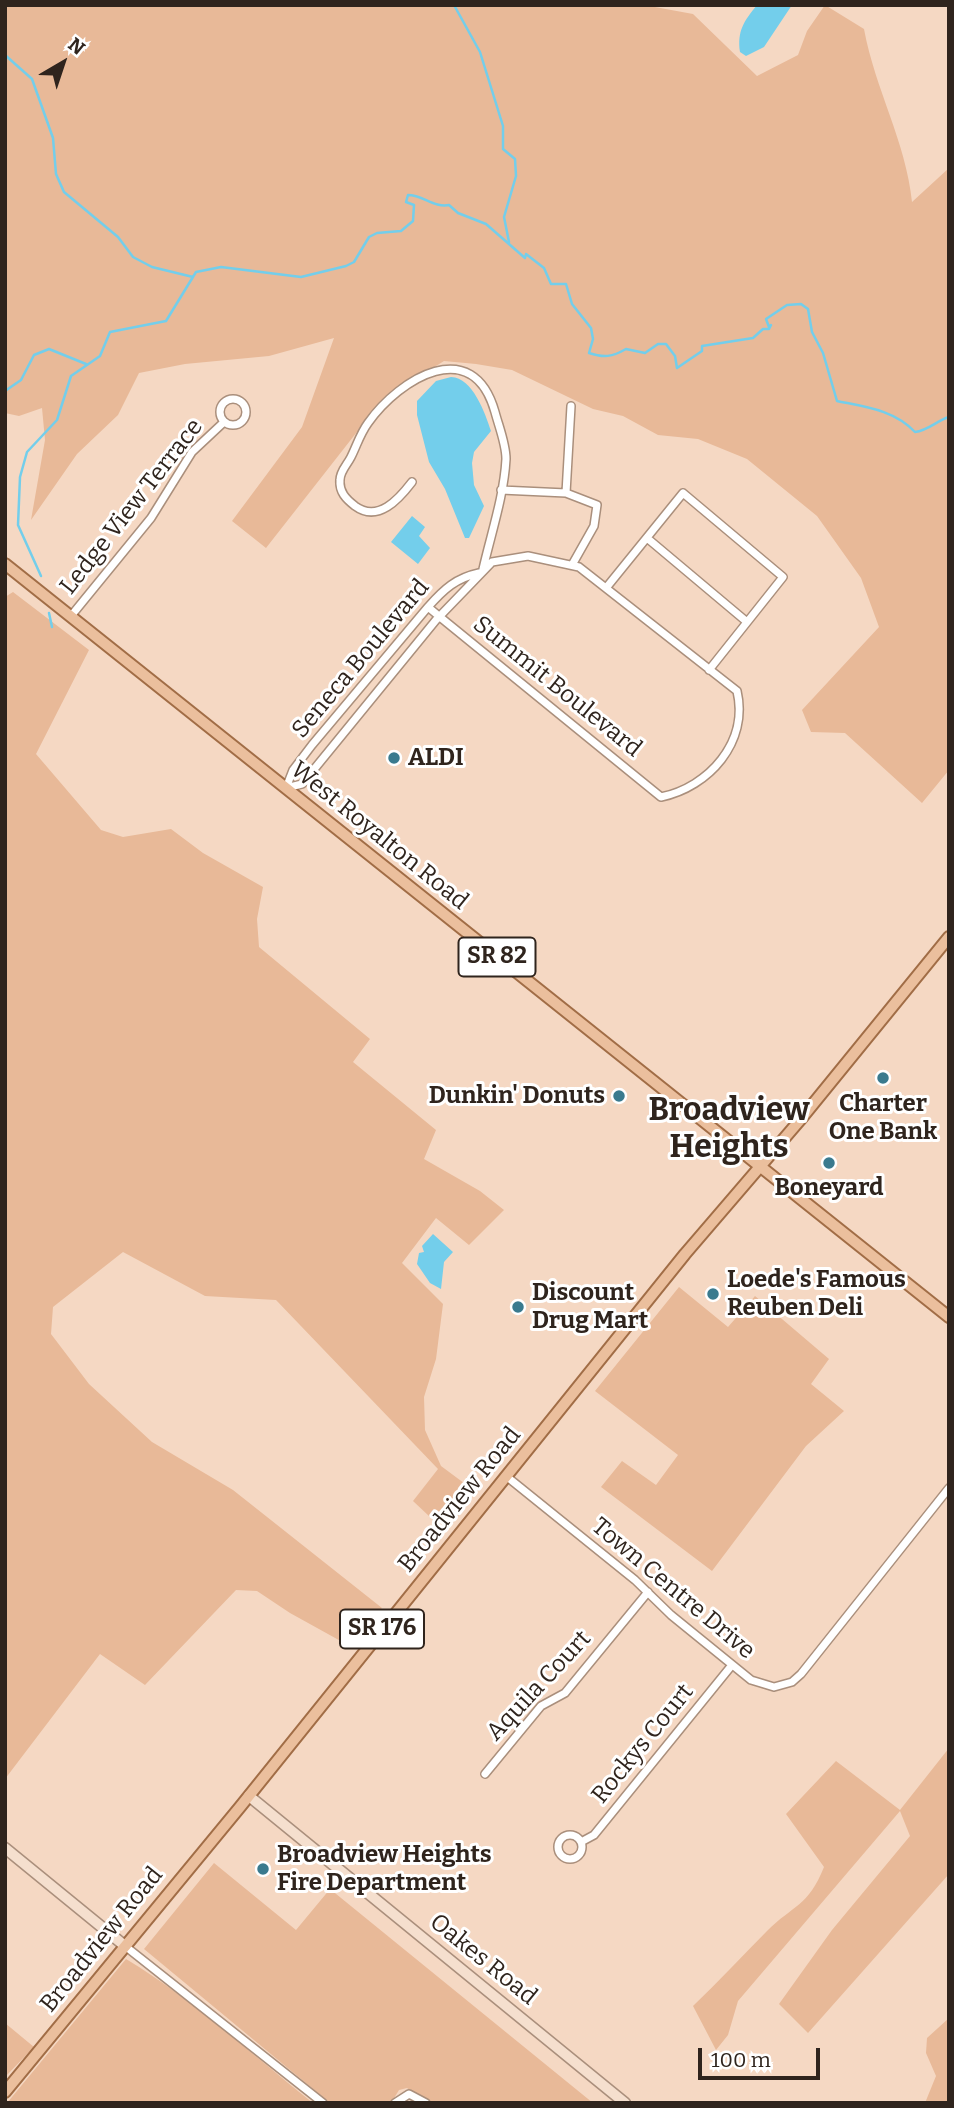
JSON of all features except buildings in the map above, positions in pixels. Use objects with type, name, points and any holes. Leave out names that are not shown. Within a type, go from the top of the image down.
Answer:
[{"type":"main road","name":"West Royalton Road","points":[[5,564],[760,1167]]},
{"type":"main road","name":"Broadview Road","points":[[5,2092],[249,1796],[691,1247],[949,937]]},
{"type":"main road","name":"SR 82","points":[[760,1167],[949,1317]]},
{"type":"street","points":[[412,482],[390,508],[363,511],[342,495],[340,475],[360,435],[376,412],[415,380],[438,369],[453,367],[483,384],[490,394],[506,457],[482,571]]},
{"type":"street","points":[[566,494],[570,406]]},
{"type":"street","name":"Ledge View Terrace","points":[[71,616],[149,522],[192,453],[224,422]]},
{"type":"street","points":[[501,490],[566,494],[597,505],[594,526],[572,565]]},
{"type":"street","points":[[606,588],[683,493],[783,577],[709,670]]},
{"type":"street","points":[[647,538],[747,622]]},
{"type":"street","name":"Seneca Boulevard","points":[[286,788],[302,784],[440,617],[492,562],[528,556],[579,567],[737,691]]},
{"type":"street","name":"Seneca Boulevard","points":[[286,788],[293,770],[312,745],[428,607],[448,585],[482,571]]},
{"type":"street","name":"Summit Boulevard","points":[[428,607],[661,796],[694,786],[722,761],[741,708],[737,691]]},
{"type":"street","name":"Town Centre Drive","points":[[506,1476],[648,1592],[671,1615],[732,1665],[751,1680],[766,1686],[795,1680],[949,1488]]},
{"type":"street","name":"Aquila Court","points":[[485,1774],[541,1706],[565,1693],[648,1592]]},
{"type":"street","name":"Rockys Court","points":[[581,1842],[594,1835],[732,1665]]},
{"type":"street","name":"Oakes Road","points":[[249,1796],[625,2103]]},
{"type":"street","points":[[5,1848],[323,2103]]},
{"type":"street","points":[[395,2103],[409,2094],[426,2103]]},
{"type":"shaded area","points":[[5,5],[644,5],[693,14],[757,76],[798,55],[807,31],[825,5],[864,29],[875,73],[904,158],[912,202],[949,168],[949,770],[922,803],[845,733],[811,732],[802,710],[879,627],[861,578],[817,516],[747,459],[698,439],[658,435],[623,416],[593,409],[512,370],[444,361],[382,400],[266,548],[232,521],[302,427],[334,338],[269,356],[185,364],[139,373],[118,415],[77,454],[31,520],[45,440],[42,408],[19,416],[5,413]]},
{"type":"shaded area","points":[[13,592],[89,650],[36,754],[101,830],[123,837],[171,829],[203,853],[263,887],[257,919],[259,947],[370,1039],[353,1062],[436,1130],[424,1159],[480,1191],[504,1210],[469,1245],[436,1218],[402,1263],[443,1304],[436,1359],[424,1397],[425,1430],[441,1466],[476,1492],[452,1525],[430,1517],[413,1501],[438,1469],[276,1300],[205,1296],[123,1252],[53,1307],[51,1334],[89,1384],[152,1442],[233,1490],[382,1608],[346,1644],[257,1591],[236,1590],[145,1685],[100,1654],[5,1779],[5,597]]},
{"type":"shaded area","points":[[679,1287],[728,1327],[755,1296],[829,1359],[811,1384],[844,1411],[806,1446],[712,1571],[601,1487],[622,1461],[656,1485],[678,1455],[595,1391]]},
{"type":"shaded area","points":[[949,1748],[949,1874],[808,2033],[779,2004],[832,1930],[910,1836],[900,1811],[738,2001],[728,2035],[716,2050],[693,2006],[776,1922],[806,1898],[824,1867],[786,1814],[836,1761],[900,1810]]},
{"type":"shaded area","points":[[214,1863],[296,1930],[330,1889],[593,2103],[427,2103],[407,2088],[399,2090],[391,2103],[330,2103],[144,1949]]},
{"type":"shaded area","points":[[126,1959],[199,2010],[313,2103],[7,2103]]},
{"type":"shaded area","points":[[949,2018],[949,2103],[925,2103],[936,2076],[926,2053],[927,2038]]},
{"type":"shaded area","points":[[5,2023],[34,2047],[5,2077]]},
{"type":"water","points":[[757,5],[792,5],[764,47],[746,56],[740,52],[741,32],[745,21]]},
{"type":"water","points":[[451,377],[466,383],[472,390],[482,406],[491,431],[474,452],[474,485],[484,506],[469,538],[465,538],[445,489],[429,462],[417,415],[417,401],[436,381]]},
{"type":"water","points":[[412,516],[425,527],[419,536],[430,548],[418,564],[391,542]]},
{"type":"water","points":[[433,1234],[453,1252],[444,1262],[441,1289],[430,1283],[417,1264],[419,1253],[424,1252],[422,1246]]},
{"type":"waterway","points":[[454,5],[480,52],[503,126],[503,149],[515,159],[516,176],[504,217],[509,242]]},
{"type":"waterway","points":[[5,55],[32,79],[53,138],[56,174],[64,192],[118,237],[133,257],[152,267],[193,277]]},
{"type":"waterway","points":[[41,576],[18,525],[20,477],[27,452],[57,420],[71,376],[100,356],[110,332],[166,321],[196,272],[221,267],[301,277],[346,266],[354,262],[369,237],[377,233],[401,231],[413,221],[414,205],[406,202],[408,195],[438,205],[449,205],[458,213],[486,224],[525,258],[526,254],[544,268],[551,284],[566,284],[572,304],[591,328],[593,339],[589,353],[608,356],[626,349],[645,353],[658,344],[666,344],[675,356],[677,368],[702,351],[702,346],[753,338],[763,329],[769,329],[771,325],[769,327],[766,319],[787,305],[801,304],[808,309],[812,332],[823,353],[837,401],[889,414],[915,432],[949,417]]},
{"type":"waterway","points":[[5,391],[21,380],[34,355],[49,349],[86,364]]},
{"type":"waterway","points":[[49,613],[52,627]]},
{"type":"place","name":"ALDI","points":[[394,758]]},
{"type":"place","name":"Charter One Bank","points":[[883,1078]]},
{"type":"place","name":"Dunkin' Donuts","points":[[619,1096]]},
{"type":"place","name":"Boneyard","points":[[829,1163]]},
{"type":"place","name":"Loede's Famous Reuben Deli","points":[[713,1294]]},
{"type":"place","name":"Discount Drug Mart","points":[[518,1307]]},
{"type":"place","name":"Broadview Heights Fire Department","points":[[263,1869]]},
{"type":"district","name":"Broadview Heights","points":[[729,1130]]}]
